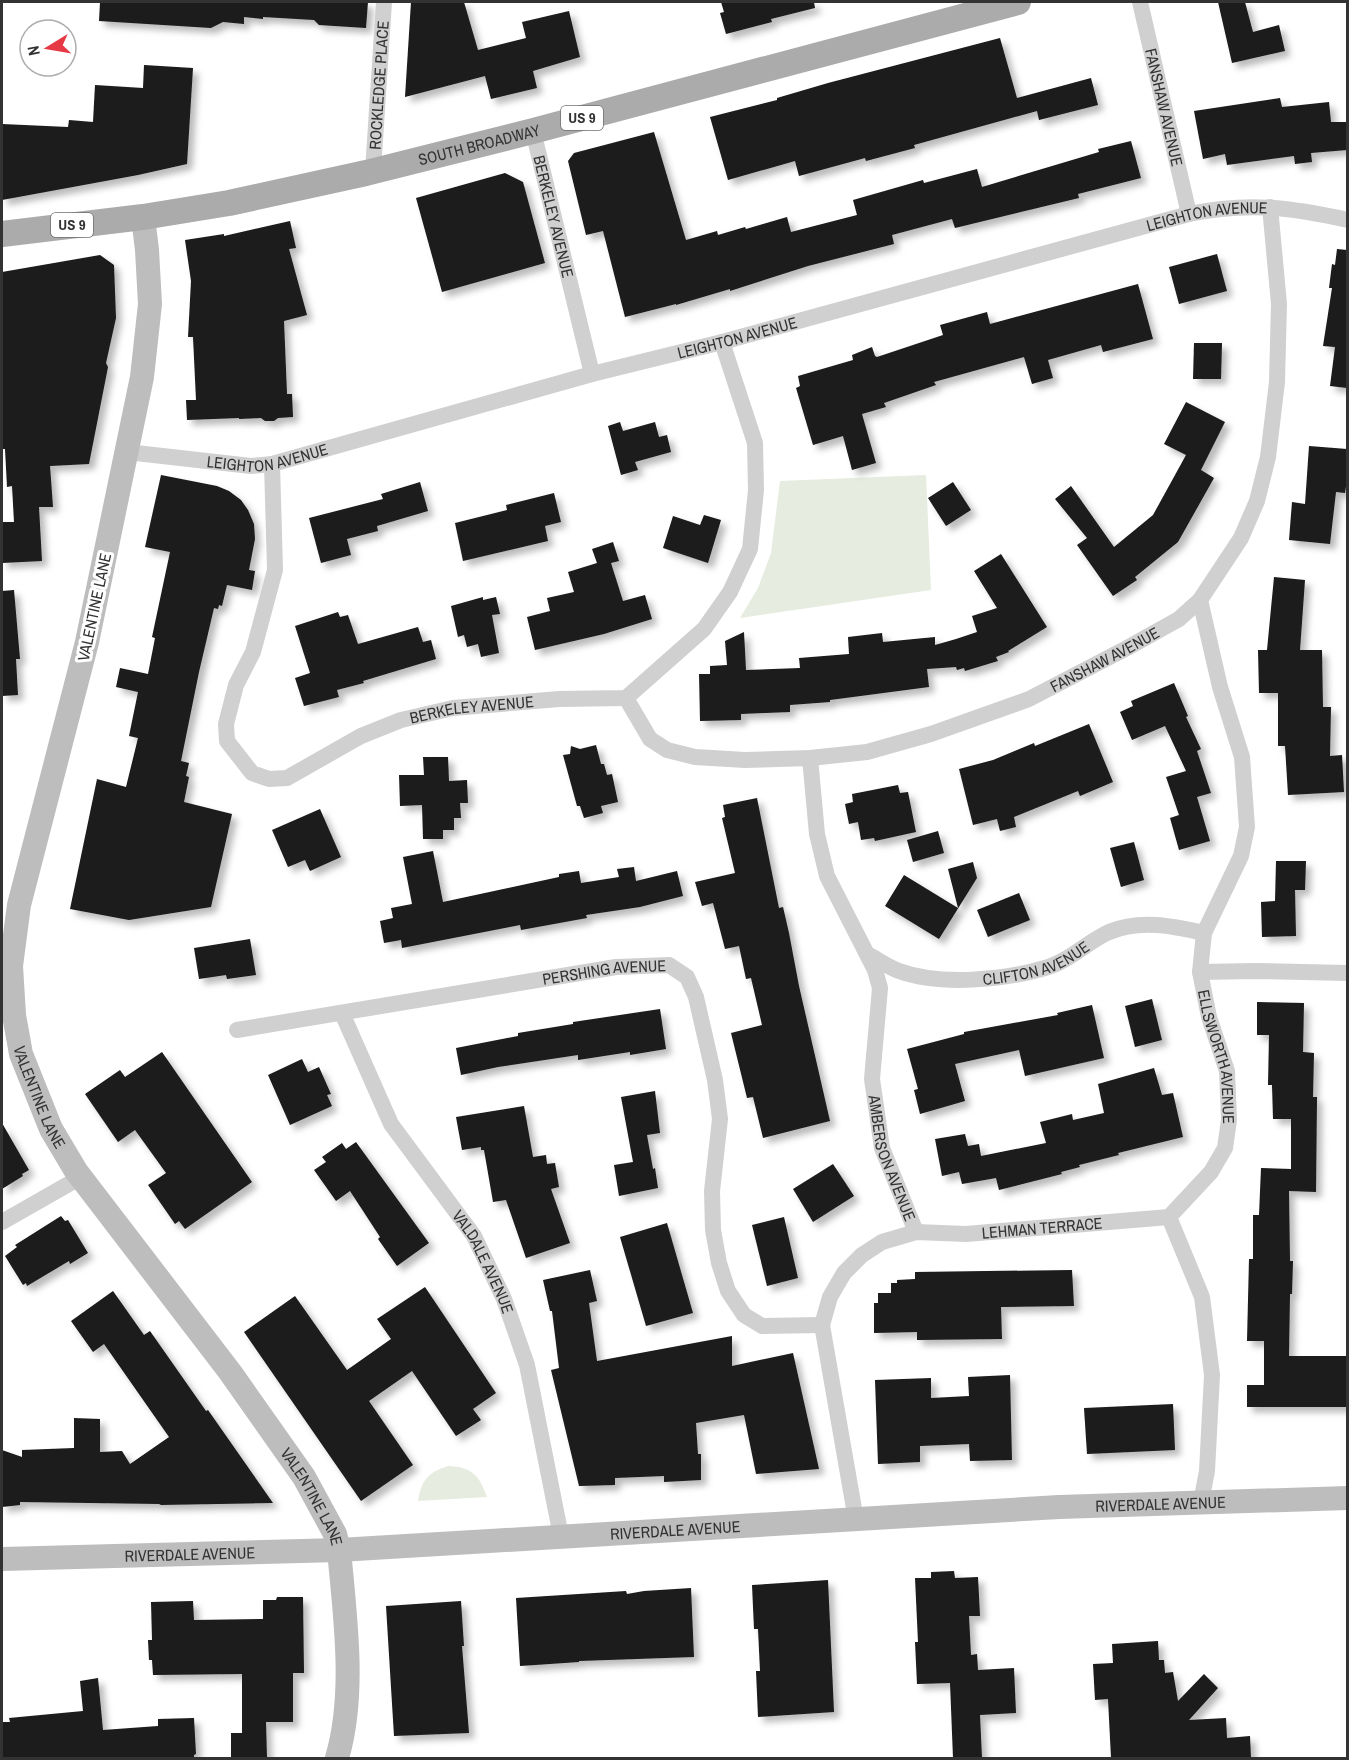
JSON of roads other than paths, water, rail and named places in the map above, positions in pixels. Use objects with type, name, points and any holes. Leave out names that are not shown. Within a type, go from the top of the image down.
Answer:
[{"type":"main road","name":"SOUTH BROADWAY","points":[[2,234],[143,217],[228,203],[374,171],[1018,2]]},
{"type":"street","name":"ROCKLEDGE PLACE","points":[[374,171],[384,2]]},
{"type":"street","name":"FANSHAW AVENUE","points":[[1140,2],[1189,214]]},
{"type":"street","name":"BERKELEY AVENUE","points":[[533,131],[592,374]]},
{"type":"street","name":"FANSHAW AVENUE","points":[[626,698],[650,739],[667,750],[695,757],[745,760],[810,758],[867,752],[931,734],[1029,699],[1179,619],[1200,600],[1241,538],[1257,501],[1268,457],[1277,382],[1279,304],[1270,207]]},
{"type":"street","name":"LEIGHTON AVENUE","points":[[127,452],[251,466],[272,464],[592,374],[722,342],[1189,214],[1216,208],[1270,207],[1347,220]]},
{"type":"street","name":"VALENTINE LANE","points":[[143,217],[150,304],[142,377],[87,642],[19,905],[11,966],[14,1015],[21,1054],[51,1129],[81,1177],[230,1372],[304,1477],[335,1534],[339,1550],[347,1653],[343,1738],[338,1758]]},
{"type":"street","points":[[626,698],[704,629],[730,592],[750,549],[756,490],[755,443],[722,342]]},
{"type":"street","name":"BERKELEY AVENUE","points":[[272,464],[275,570],[253,652],[236,685],[226,724],[227,741],[252,773],[269,779],[287,778],[361,736],[401,720],[453,708],[559,699],[626,698]]},
{"type":"street","name":"ELLSWORTH AVENUE","points":[[1168,1217],[1210,1172],[1226,1149],[1229,1120],[1227,1071],[1209,1017],[1200,972],[1204,933],[1241,856],[1247,827],[1242,757],[1220,687],[1200,600]]},
{"type":"street","name":"AMBERSON AVENUE","points":[[810,758],[817,834],[827,876],[875,970],[880,988],[872,1079],[882,1148],[916,1232],[882,1242],[862,1255],[844,1273],[830,1297],[822,1325],[856,1520]]},
{"type":"street","name":"CLIFTON AVENUE","points":[[867,954],[898,971],[923,977],[960,980],[1004,976],[1047,968],[1110,932],[1142,925],[1172,926],[1204,933]]},
{"type":"street","name":"PERSHING AVENUE","points":[[237,1030],[616,967],[669,965],[687,977],[696,997],[715,1080],[720,1119],[712,1191],[713,1230],[719,1263],[728,1291],[744,1316],[762,1326],[822,1325]]},
{"type":"street","points":[[1200,972],[1255,970],[1347,973]]},
{"type":"street","name":"VALDALE AVENUE","points":[[342,1013],[391,1124],[474,1236],[504,1299],[527,1365],[561,1536]]},
{"type":"street","points":[[2,1222],[81,1177]]},
{"type":"street","points":[[1168,1217],[1202,1297],[1212,1375],[1207,1471],[1201,1502]]},
{"type":"street","name":"LEHMAN TERRACE","points":[[916,1232],[966,1234],[1168,1217]]},
{"type":"street","name":"RIVERDALE AVENUE","points":[[2,1559],[339,1550],[1059,1507],[1347,1498]]}]
